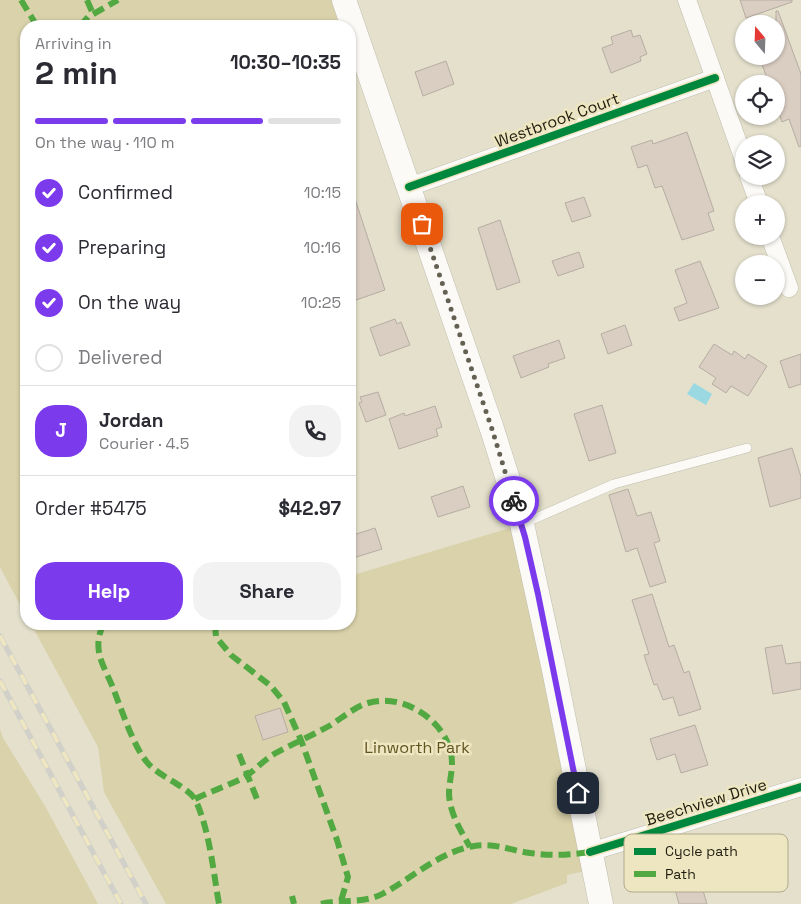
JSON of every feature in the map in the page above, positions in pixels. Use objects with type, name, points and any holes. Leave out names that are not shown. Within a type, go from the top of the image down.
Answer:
[{"type":"main road","points":[[344,0],[351,20]]},
{"type":"main road","points":[[356,35],[492,429],[522,524],[554,670],[601,904]]},
{"type":"street","points":[[687,0],[735,135]]},
{"type":"street","name":"Westbrook Court","points":[[409,187],[715,78]]},
{"type":"street","points":[[773,245],[788,288]]},
{"type":"street","name":"Beechview Drive","points":[[649,834],[801,788]]},
{"type":"street","name":"Beechview Drive","points":[[590,852],[624,842]]},
{"type":"lane","points":[[522,524],[614,484],[747,448]]},
{"type":"green space","points":[[0,0],[336,0],[342,20],[20,20],[20,605],[0,567]]},
{"type":"green space","name":"Linworth Park","points":[[517,526],[586,871],[567,875],[567,883],[511,904],[166,904],[104,792],[98,747],[34,630],[356,630],[356,574]]},
{"type":"green space","points":[[0,729],[3,738],[45,806],[98,904],[0,904]]},
{"type":"water","points":[[694,383],[712,394],[706,405],[687,394]]},
{"type":"building","points":[[740,0],[792,0],[792,2],[755,15],[745,15]]},
{"type":"building","points":[[631,30],[633,37],[640,35],[647,54],[640,57],[641,61],[611,73],[602,48],[613,44],[611,37]]},
{"type":"building","points":[[785,30],[801,74],[801,146],[799,147],[789,119],[785,121],[785,75],[766,75],[762,65],[785,65]]},
{"type":"building","points":[[446,61],[454,84],[423,96],[415,72]]},
{"type":"building","points":[[687,132],[714,211],[708,213],[714,230],[682,240],[662,186],[655,188],[647,165],[638,168],[631,147],[652,140],[653,144]]},
{"type":"building","points":[[584,197],[591,216],[572,222],[565,203]]},
{"type":"building","points":[[356,202],[385,290],[356,300]]},
{"type":"building","points":[[500,220],[520,282],[497,290],[478,228]]},
{"type":"building","points":[[579,252],[584,267],[558,276],[552,261]]},
{"type":"building","points":[[700,261],[719,308],[679,321],[674,308],[687,303],[675,270]]},
{"type":"building","points":[[395,319],[397,324],[401,322],[410,345],[380,356],[370,328]]},
{"type":"building","points":[[625,325],[632,345],[608,354],[601,334]]},
{"type":"building","points":[[559,340],[565,358],[548,364],[549,367],[521,378],[513,356]]},
{"type":"building","points":[[714,344],[732,355],[734,351],[745,359],[748,354],[767,366],[748,396],[731,386],[726,393],[712,384],[716,378],[699,367]]},
{"type":"building","points":[[801,354],[801,384],[789,388],[780,361]]},
{"type":"building","points":[[378,392],[386,415],[366,422],[359,403],[362,402],[360,397]]},
{"type":"building","points":[[602,405],[616,453],[589,461],[574,414]]},
{"type":"building","points":[[435,406],[442,427],[436,429],[438,436],[399,449],[389,419],[404,413],[405,416]]},
{"type":"building","points":[[792,448],[801,477],[801,498],[770,507],[758,458]]},
{"type":"building","points":[[463,486],[470,507],[438,517],[431,497]]},
{"type":"building","points":[[628,489],[637,516],[651,512],[660,541],[654,543],[666,582],[650,587],[637,548],[626,552],[609,495]]},
{"type":"building","points":[[375,528],[382,549],[356,557],[356,534]]},
{"type":"building","points":[[652,594],[669,647],[674,645],[684,673],[689,671],[701,709],[679,716],[673,697],[663,700],[657,684],[654,685],[644,655],[649,654],[632,600]]},
{"type":"building","points":[[782,645],[786,664],[801,662],[801,689],[773,694],[765,648]]},
{"type":"building","points":[[280,708],[288,732],[263,740],[255,716]]},
{"type":"building","points":[[695,725],[708,765],[681,773],[675,754],[657,760],[650,739]]},
{"type":"building","points":[[676,892],[703,892],[707,904],[679,904]]},
{"type":"railway","points":[[0,636],[146,904]]},
{"type":"railway","points":[[0,681],[121,904]]},
{"type":"marked path","points":[[21,0],[33,20]]},
{"type":"marked path","points":[[87,0],[93,14]]},
{"type":"marked path","points":[[85,20],[118,0]]},
{"type":"marked path","points":[[101,630],[100,657],[136,746],[151,767],[187,791],[196,801],[208,839],[219,904]]},
{"type":"marked path","points":[[215,630],[216,637],[231,655],[271,686],[284,702],[301,740],[337,840],[348,877],[341,901]]},
{"type":"marked path","points":[[195,799],[250,774],[274,754],[329,726],[358,707],[368,703],[393,701],[418,710],[438,727],[445,737],[452,761],[449,794],[451,808],[470,847]]},
{"type":"marked path","points":[[239,754],[257,799]]},
{"type":"marked path","points":[[321,904],[369,899],[377,896],[395,887],[438,859],[461,849],[474,846],[496,846],[545,855],[590,852]]},
{"type":"marked path","points":[[292,896],[294,904]]},
{"type":"cycle path","points":[[409,187],[715,78]]},
{"type":"cycle path","points":[[648,834],[801,787]]},
{"type":"cycle path","points":[[590,852],[624,842]]},
{"type":"way so far","points":[[422,224],[492,429],[514,501]]},
{"type":"route","points":[[514,501],[525,537],[538,594],[578,793]]}]
